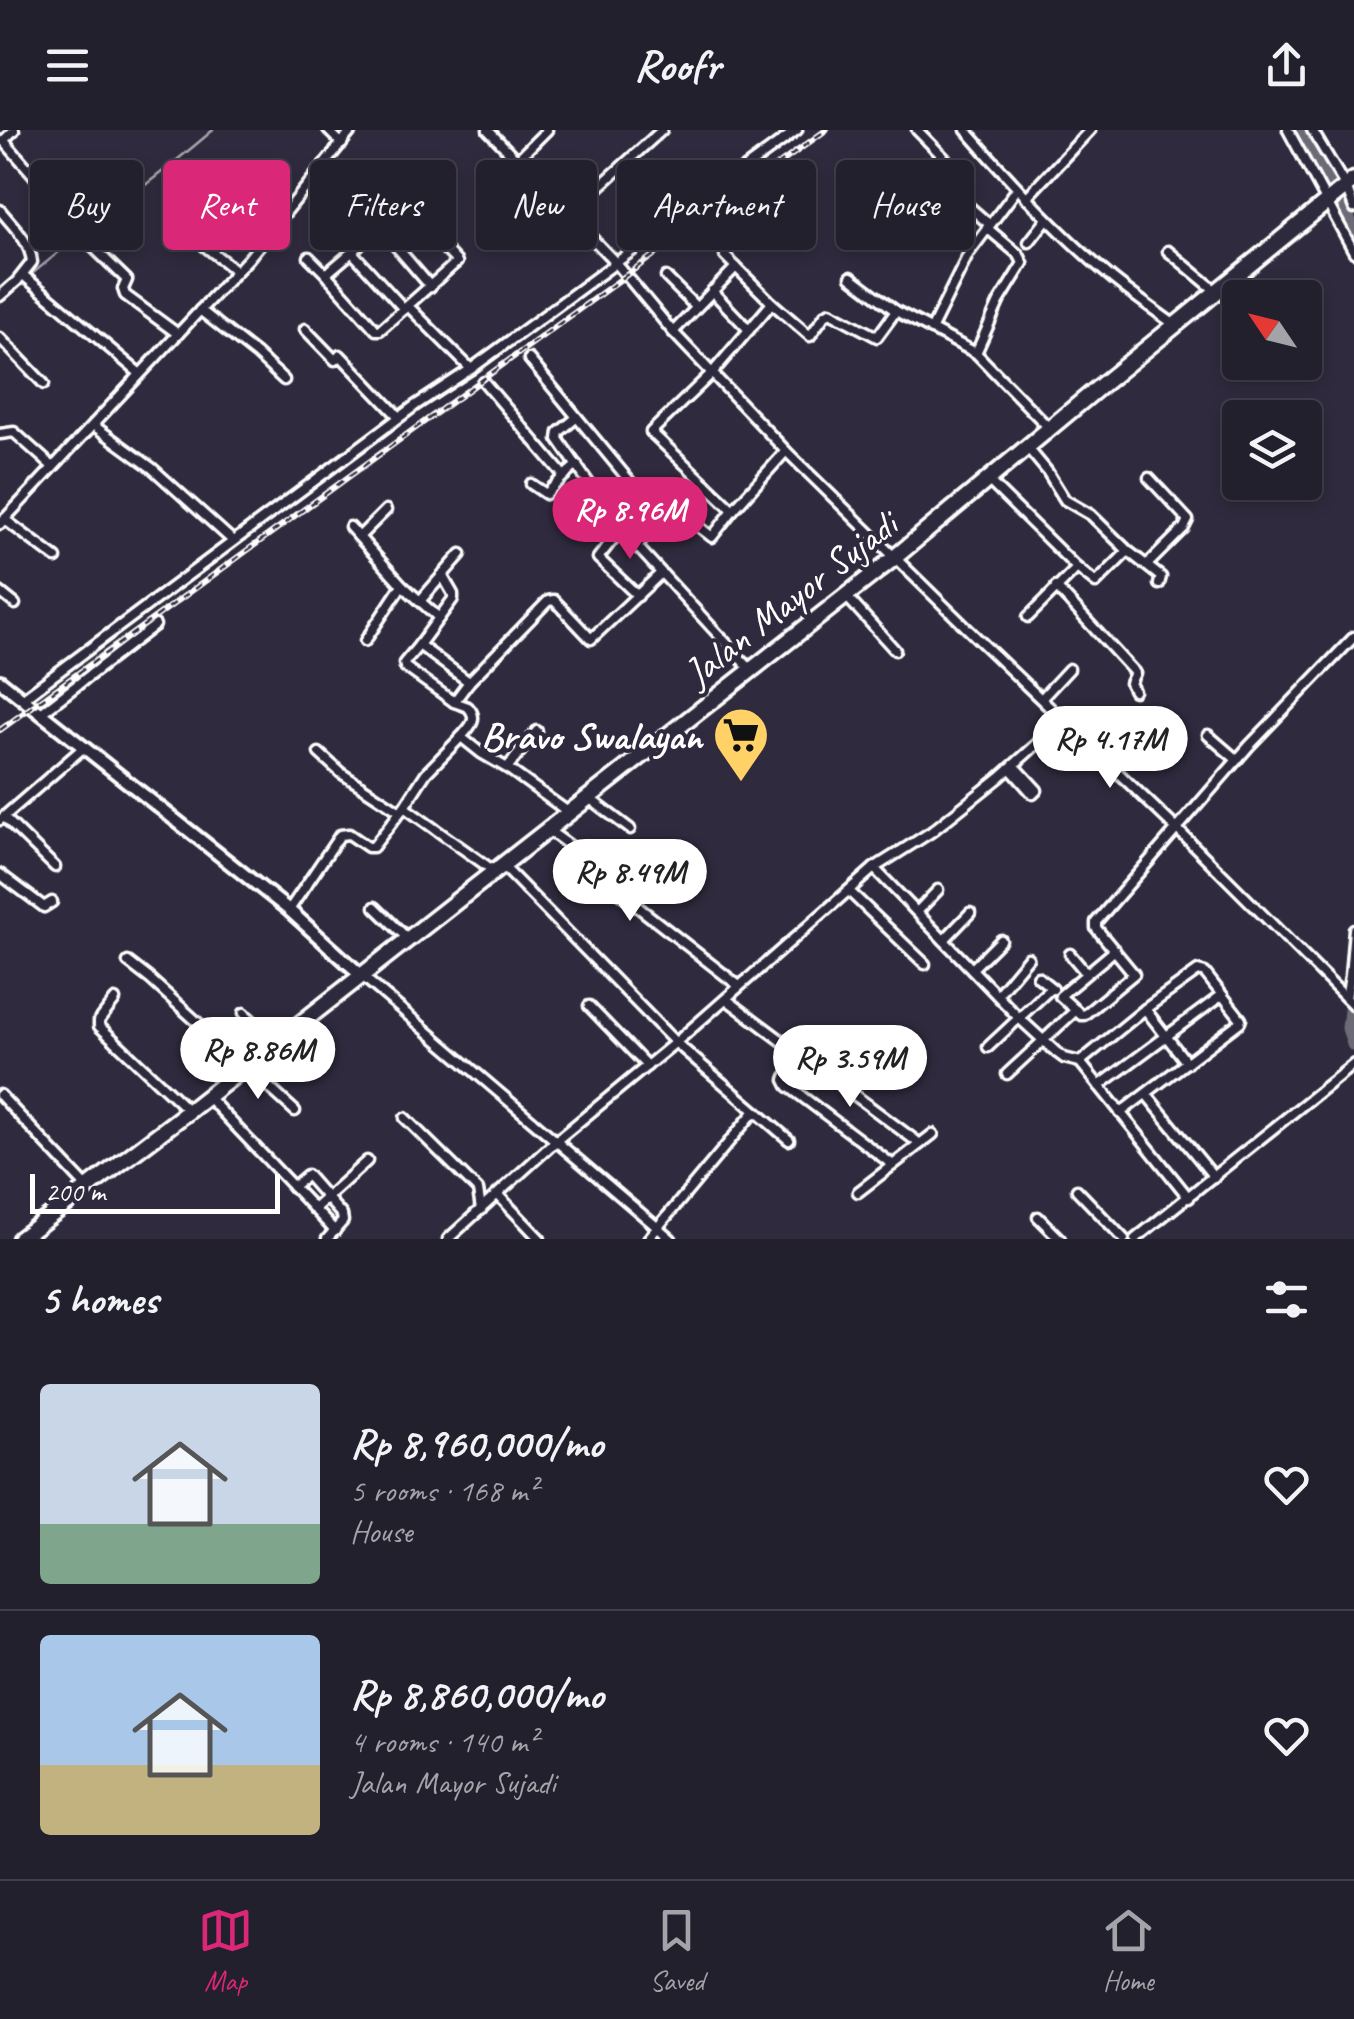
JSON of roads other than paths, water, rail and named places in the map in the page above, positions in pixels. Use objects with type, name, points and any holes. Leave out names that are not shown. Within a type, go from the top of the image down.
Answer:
[{"type":"highway","name":"Jalan Mayor Sujadi","points":[[20,1239],[894,558],[1348,185]]},
{"type":"main road","points":[[0,681],[288,910],[362,975]]},
{"type":"street","points":[[14,130],[2,143],[30,173]]},
{"type":"street","points":[[328,130],[342,144]]},
{"type":"street","points":[[330,160],[352,130]]},
{"type":"street","points":[[488,130],[517,160],[548,130]]},
{"type":"street","points":[[597,189],[662,130]]},
{"type":"street","points":[[22,698],[399,417],[796,130]]},
{"type":"street","points":[[918,130],[964,178],[959,198],[1023,263],[999,302],[976,352]]},
{"type":"street","points":[[966,130],[1047,219],[1115,281],[1175,326]]},
{"type":"street","points":[[1288,130],[1354,252]]},
{"type":"street","points":[[1312,130],[1348,185],[1354,208]]},
{"type":"street","points":[[1026,198],[1087,131]]},
{"type":"street","points":[[5,518],[236,272],[310,184]]},
{"type":"street","points":[[931,330],[963,265],[1017,189]]},
{"type":"street","points":[[0,210],[26,240],[32,262],[26,277],[0,296]]},
{"type":"street","points":[[1028,242],[1047,219]]},
{"type":"street","points":[[597,242],[673,332],[786,452],[1177,829],[1349,1001]]},
{"type":"street","points":[[96,250],[127,280],[124,295],[178,334]]},
{"type":"street","points":[[209,250],[236,272]]},
{"type":"street","points":[[401,250],[431,286]]},
{"type":"street","points":[[309,257],[380,330],[408,310],[457,260],[448,250]]},
{"type":"street","points":[[1168,251],[1216,291]]},
{"type":"street","points":[[326,274],[352,252],[470,368]]},
{"type":"street","points":[[725,256],[810,336],[830,312],[877,337],[896,310]]},
{"type":"street","points":[[673,332],[736,267]]},
{"type":"street","points":[[26,277],[139,373]]},
{"type":"street","points":[[666,277],[696,306]]},
{"type":"street","points":[[851,277],[896,310],[976,352],[1049,428]]},
{"type":"street","points":[[712,291],[749,330]]},
{"type":"street","points":[[732,510],[652,432],[712,373],[772,303]]},
{"type":"street","points":[[200,310],[284,380]]},
{"type":"street","points":[[305,329],[336,360],[344,352],[399,417]]},
{"type":"street","points":[[0,338],[44,384]]},
{"type":"street","points":[[528,359],[661,519]]},
{"type":"street","points":[[484,382],[564,476]]},
{"type":"street","points":[[576,418],[557,436],[620,529],[751,670]]},
{"type":"street","points":[[93,424],[152,468],[233,541]]},
{"type":"street","points":[[0,434],[14,432],[52,468]]},
{"type":"street","points":[[1027,447],[1065,500],[1091,515],[1160,576],[1159,584]]},
{"type":"street","points":[[636,546],[670,511],[678,510],[712,538],[732,510],[786,452]]},
{"type":"street","points":[[531,484],[546,494],[577,464]]},
{"type":"street","points":[[1147,565],[1188,520],[1149,478]]},
{"type":"street","points":[[988,480],[1096,583],[1128,550]]},
{"type":"street","points":[[688,498],[706,484]]},
{"type":"street","points":[[0,502],[5,518],[56,558]]},
{"type":"street","points":[[359,538],[386,510]]},
{"type":"street","points":[[350,527],[402,585],[440,618]]},
{"type":"street","points":[[620,529],[598,558],[638,596]]},
{"type":"street","points":[[420,601],[461,554]]},
{"type":"street","points":[[1028,616],[1077,568]]},
{"type":"street","points":[[454,702],[548,601],[554,600],[595,638],[660,574]]},
{"type":"street","points":[[288,910],[340,835],[348,834],[373,847],[426,773],[473,724],[468,707],[454,702],[404,665],[454,599],[442,576]]},
{"type":"street","points":[[365,641],[402,585]]},
{"type":"street","points":[[1056,587],[1135,673],[1130,686],[1134,691]]},
{"type":"street","points":[[0,592],[15,604]]},
{"type":"street","points":[[846,596],[896,650]]},
{"type":"street","points":[[41,713],[155,625]]},
{"type":"street","points":[[1038,977],[1084,1015],[1134,976],[1096,928],[1096,922],[1237,760],[1354,637]]},
{"type":"street","points":[[419,645],[469,682]]},
{"type":"street","points":[[1042,698],[1069,670]]},
{"type":"street","points":[[448,1239],[557,1140],[726,999],[874,868],[930,832],[1064,720]]},
{"type":"street","points":[[506,768],[537,731]]},
{"type":"street","points":[[1208,735],[1237,760]]},
{"type":"street","points":[[461,737],[570,814]]},
{"type":"street","points":[[55,868],[2,818],[83,748]]},
{"type":"street","points":[[319,753],[341,773],[498,868],[675,1042],[789,1140]]},
{"type":"street","points":[[589,798],[630,829]]},
{"type":"street","points":[[548,830],[612,876],[620,893],[739,986]]},
{"type":"street","points":[[874,868],[1019,1018],[1064,1058],[1080,1062],[1189,1198]]},
{"type":"street","points":[[0,874],[44,907],[52,902]]},
{"type":"street","points":[[916,912],[938,890]]},
{"type":"street","points":[[849,891],[925,964]]},
{"type":"street","points":[[375,907],[408,938]]},
{"type":"street","points":[[944,940],[970,913]]},
{"type":"street","points":[[1349,1001],[1354,929]]},
{"type":"street","points":[[972,969],[1001,940]]},
{"type":"street","points":[[1060,996],[1115,950]]},
{"type":"street","points":[[1070,954],[1086,973]]},
{"type":"street","points":[[997,995],[1028,958]]},
{"type":"street","points":[[128,962],[295,1110]]},
{"type":"street","points":[[1080,1062],[1198,971],[1205,973],[1240,1022],[1120,1113]]},
{"type":"street","points":[[362,975],[671,1239]]},
{"type":"street","points":[[988,1047],[1051,988]]},
{"type":"street","points":[[1099,1086],[1222,995]]},
{"type":"street","points":[[726,999],[920,1144]]},
{"type":"street","points":[[114,1000],[99,1020],[100,1026],[188,1111]]},
{"type":"street","points":[[589,1006],[646,1066]]},
{"type":"street","points":[[1145,1009],[1186,1063]]},
{"type":"street","points":[[1007,1074],[1076,1010]]},
{"type":"street","points":[[244,1012],[276,1042]]},
{"type":"street","points":[[802,1055],[786,1077],[788,1086],[893,1165]]},
{"type":"street","points":[[1135,1239],[1351,1066]]},
{"type":"street","points":[[1146,1094],[1214,1177]]},
{"type":"street","points":[[0,1095],[88,1187]]},
{"type":"street","points":[[207,1096],[335,1231]]},
{"type":"street","points":[[648,1239],[754,1112]]},
{"type":"street","points":[[405,1118],[478,1190],[482,1210]]},
{"type":"street","points":[[858,1192],[932,1134]]},
{"type":"street","points":[[314,1209],[367,1160]]},
{"type":"street","points":[[292,1187],[307,1175],[344,1218],[327,1239]]},
{"type":"street","points":[[1076,1190],[1124,1239]]},
{"type":"street","points":[[498,1195],[540,1239]]},
{"type":"street","points":[[1038,1218],[1060,1239]]},
{"type":"waterway","points":[[0,302],[213,130]]},
{"type":"waterway","points":[[1305,130],[1354,232]]},
{"type":"waterway","points":[[1354,986],[1349,1028],[1354,1044]]},
{"type":"railway","points":[[0,730],[826,130]]},
{"type":"place","name":"Bravo Swalayan","points":[[741,784]]}]
